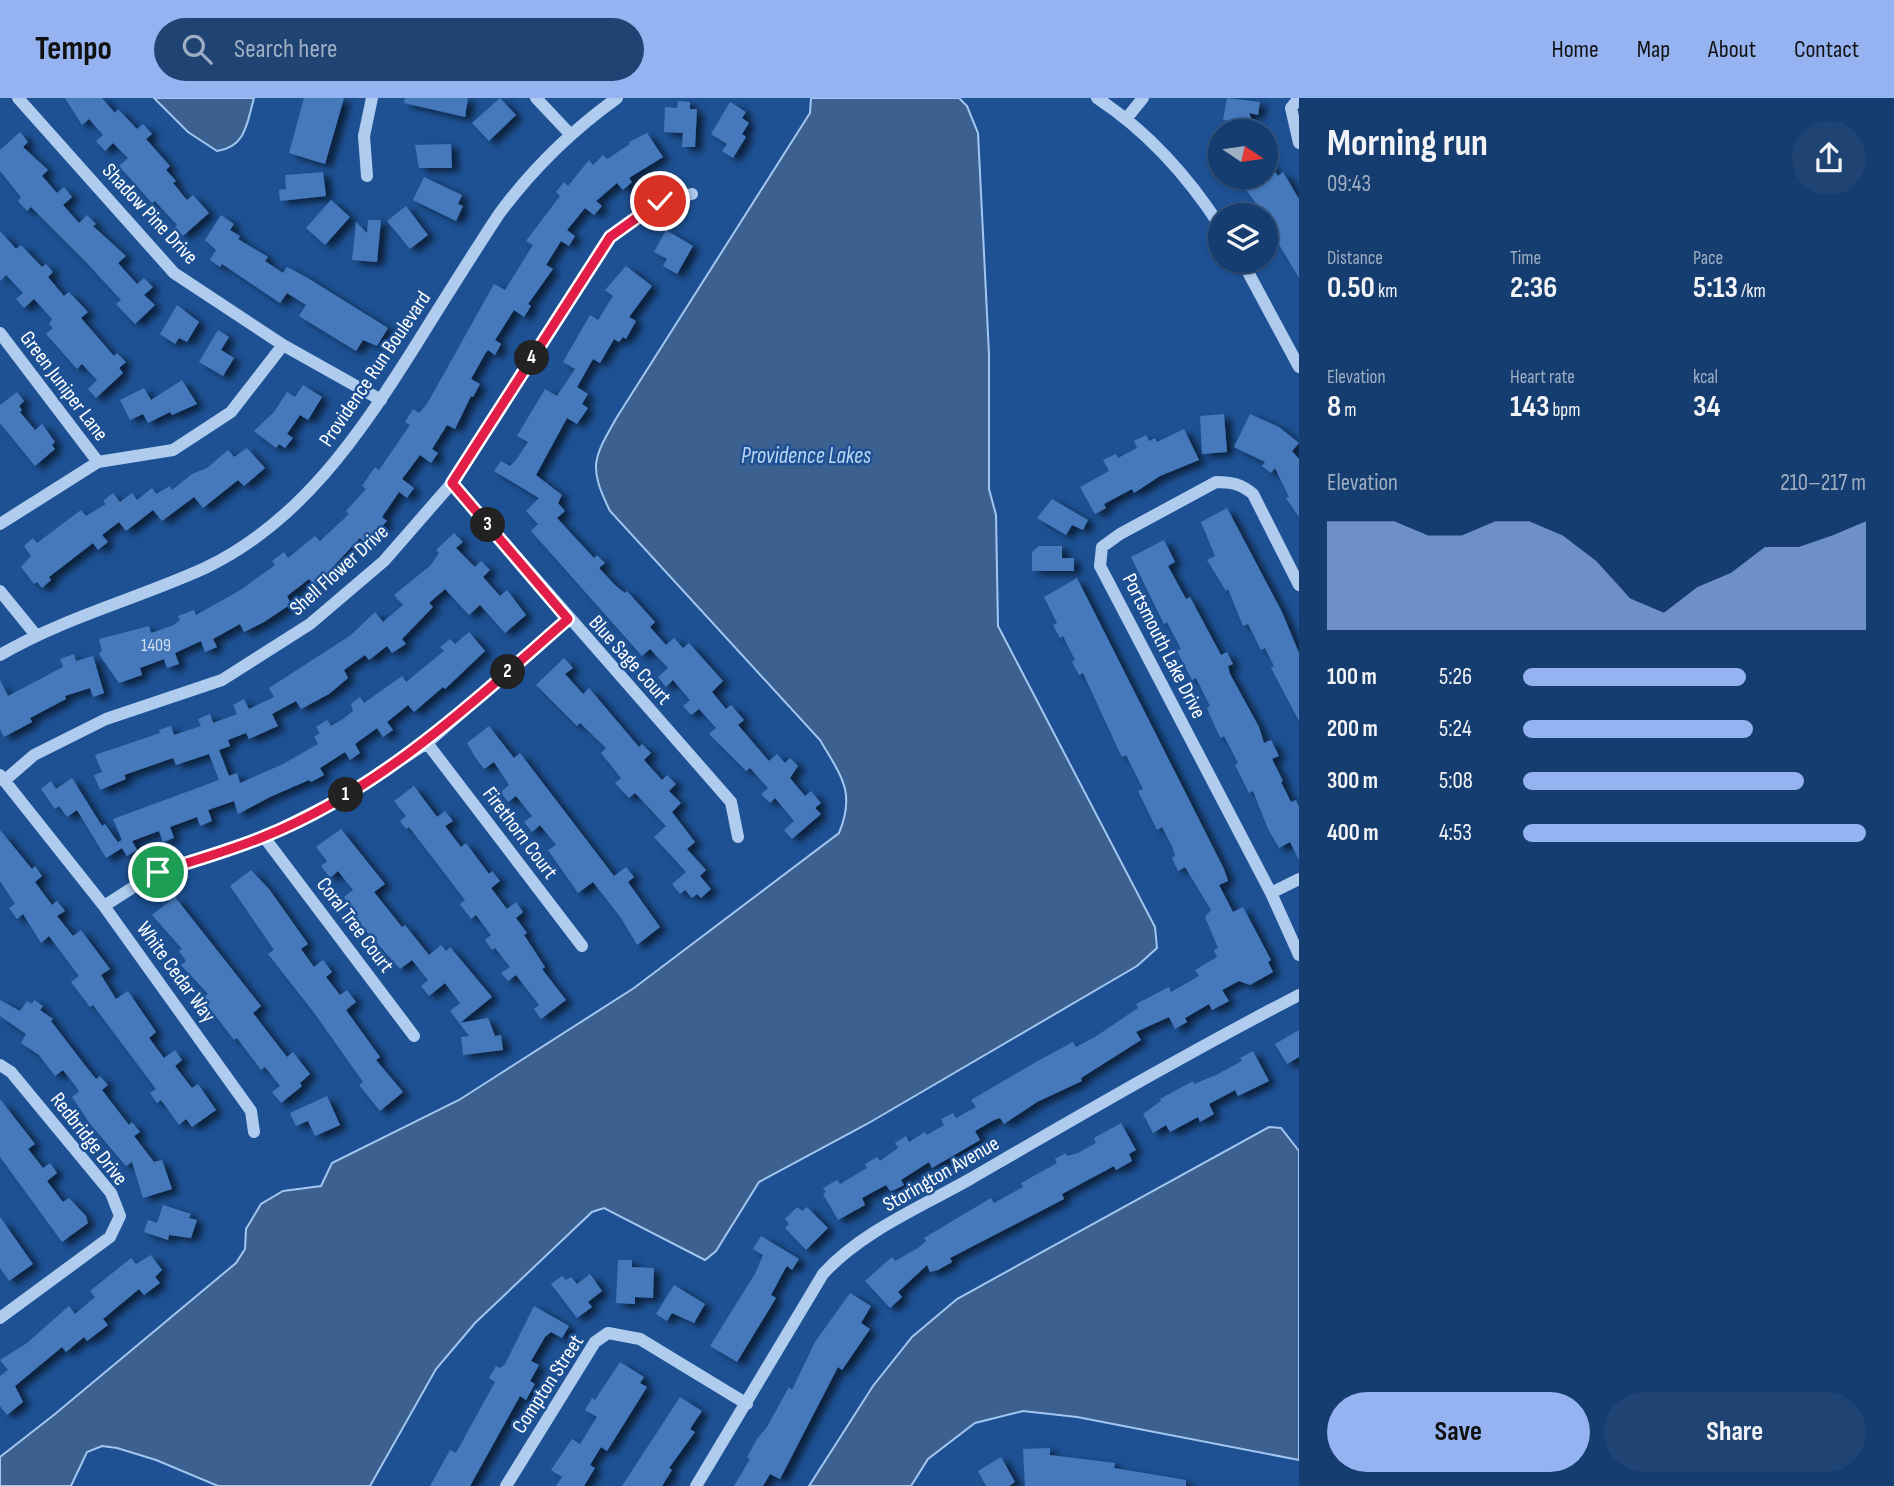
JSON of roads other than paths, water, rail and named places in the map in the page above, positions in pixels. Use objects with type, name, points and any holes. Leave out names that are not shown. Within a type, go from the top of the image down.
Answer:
[{"type":"street","name":"Shadow Pine Drive","points":[[18,98],[174,273],[283,345],[381,400]]},
{"type":"street","points":[[367,176],[364,136],[372,98]]},
{"type":"street","points":[[536,98],[570,134]]},
{"type":"street","name":"Providence Run Boulevard","points":[[0,655],[35,634],[206,567],[234,550],[312,489],[349,447],[521,184],[570,134],[617,98]]},
{"type":"street","points":[[1097,98],[1126,119],[1175,167],[1208,210]]},
{"type":"street","points":[[1126,119],[1143,98]]},
{"type":"street","points":[[1299,98],[1290,108],[1299,143]]},
{"type":"street","name":"Shell Flower Drive","points":[[2,778],[34,755],[106,719],[222,680],[310,624],[384,561],[452,483],[610,237],[660,201],[692,194]]},
{"type":"street","points":[[1248,273],[1299,367]]},
{"type":"street","name":"Green Juniper Lane","points":[[0,333],[98,462]]},
{"type":"street","points":[[0,524],[98,462],[173,450],[231,412],[283,345]]},
{"type":"street","name":"Portsmouth Lake Drive","points":[[1299,585],[1253,494],[1241,485],[1229,482],[1216,482],[1120,534],[1102,547],[1100,566],[1271,893],[1299,955]]},
{"type":"street","name":"Blue Sage Court","points":[[452,483],[568,619],[731,802],[738,837]]},
{"type":"street","points":[[0,591],[35,634]]},
{"type":"street","points":[[104,906],[158,872],[264,837],[345,796],[427,743],[568,619]]},
{"type":"street","name":"Firethorn Court","points":[[427,743],[582,946]]},
{"type":"street","name":"White Cedar Way","points":[[2,778],[104,906],[251,1111],[254,1132]]},
{"type":"street","name":"Coral Tree Court","points":[[264,837],[414,1036]]},
{"type":"street","points":[[1271,893],[1299,879]]},
{"type":"street","name":"Storington Avenue","points":[[696,1486],[824,1274],[850,1250],[1191,1051],[1299,995]]},
{"type":"street","name":"Redbridge Drive","points":[[0,1065],[11,1072],[111,1193],[120,1216],[110,1237],[1,1315]]},
{"type":"street","name":"Compton Street","points":[[506,1486],[595,1342],[608,1333],[640,1339],[747,1404]]},
{"type":"water","points":[[154,98],[254,98],[247,125],[240,139],[227,149],[217,151],[188,132]]},
{"type":"water","name":"Providence Lakes","points":[[811,98],[959,98],[967,106],[978,133],[989,354],[989,489],[996,515],[998,626],[1155,927],[1157,948],[1137,966],[867,1124],[759,1182],[716,1251],[705,1260],[604,1208],[592,1212],[475,1323],[436,1369],[370,1486],[218,1486],[156,1460],[102,1446],[87,1452],[71,1486],[0,1486],[0,1457],[236,1263],[245,1249],[246,1229],[261,1204],[283,1191],[321,1186],[332,1163],[459,1100],[634,988],[839,833],[846,806],[844,785],[820,740],[610,511],[596,473],[598,453],[617,417],[810,113]]},
{"type":"water","points":[[1269,1127],[1281,1128],[1299,1151],[1299,1460],[1077,1417],[1023,1411],[975,1423],[928,1459],[911,1486],[809,1486],[873,1386],[912,1337],[957,1299]]}]
